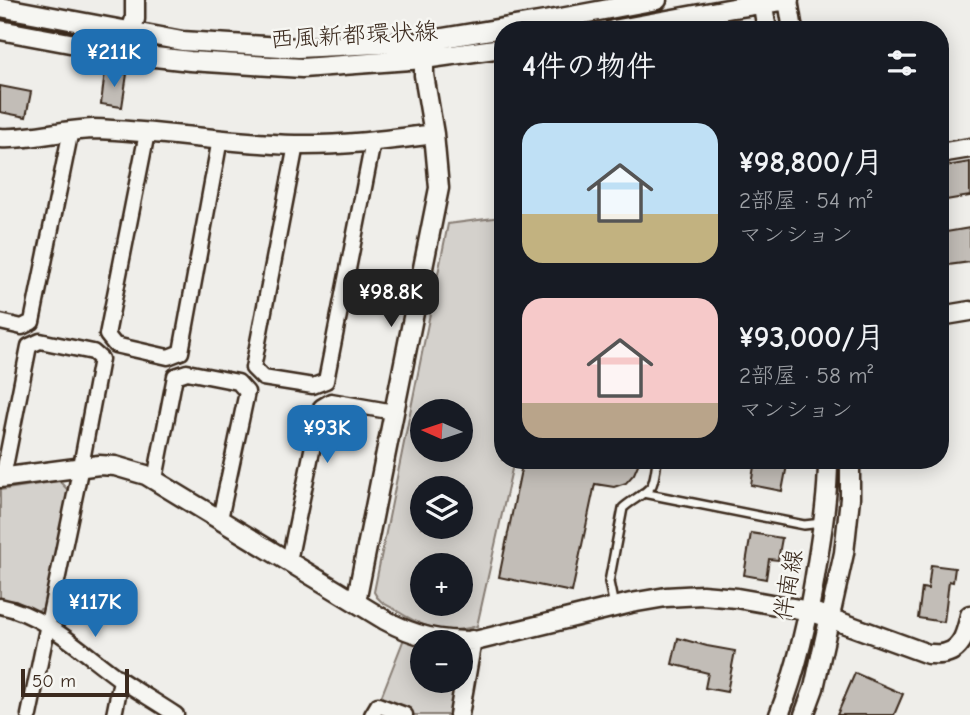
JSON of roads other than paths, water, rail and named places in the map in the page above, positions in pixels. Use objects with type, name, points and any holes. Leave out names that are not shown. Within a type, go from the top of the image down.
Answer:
[{"type":"street","points":[[130,33],[135,19],[135,0]]},
{"type":"street","name":"西風新都環状線","points":[[545,21],[657,0]]},
{"type":"street","points":[[660,21],[762,2],[789,0],[792,21]]},
{"type":"street","points":[[762,2],[765,21]]},
{"type":"street","name":"西風新都環状線","points":[[0,7],[183,41],[298,48],[419,42],[494,30]]},
{"type":"street","name":"西風新都環状線","points":[[0,30],[129,54],[302,68],[494,49]]},
{"type":"street","points":[[356,602],[439,188],[424,58]]},
{"type":"street","points":[[0,138],[93,129],[296,145],[332,145],[434,135]]},
{"type":"street","points":[[0,322],[22,327],[32,322],[71,130]]},
{"type":"street","points":[[147,133],[107,335],[115,345],[168,357],[181,352],[220,139]]},
{"type":"street","points":[[296,145],[253,368],[263,378],[313,386],[326,381],[373,142]]},
{"type":"street","points":[[949,152],[970,148]]},
{"type":"street","points":[[949,314],[970,311]]},
{"type":"street","points":[[29,715],[81,466],[101,359],[93,352],[40,341],[29,346],[1,478],[81,466],[131,469],[155,479],[385,620],[410,631]]},
{"type":"street","points":[[155,479],[176,376],[187,372],[238,382],[247,392],[220,519]]},
{"type":"street","points":[[289,561],[321,407],[331,401],[394,412]]},
{"type":"street","name":"伴南線","points":[[779,715],[790,686],[810,611],[824,523],[827,469]]},
{"type":"street","name":"伴南線","points":[[804,715],[814,688],[845,553],[850,469]]},
{"type":"street","points":[[473,640],[614,607],[666,597],[702,595],[737,598],[810,611],[928,654],[947,653],[958,646],[966,633],[970,615]]},
{"type":"street","points":[[0,606],[22,612],[47,625],[121,680],[176,715]]},
{"type":"street","points":[[114,715],[121,680]]},
{"type":"street","points":[[459,715],[463,693]]},
{"type":"street","points":[[372,715],[379,705],[405,715]]},
{"type":"lane","points":[[614,607],[609,582],[623,508],[653,484],[656,469]]},
{"type":"lane","points":[[643,493],[804,525],[824,523]]}]
